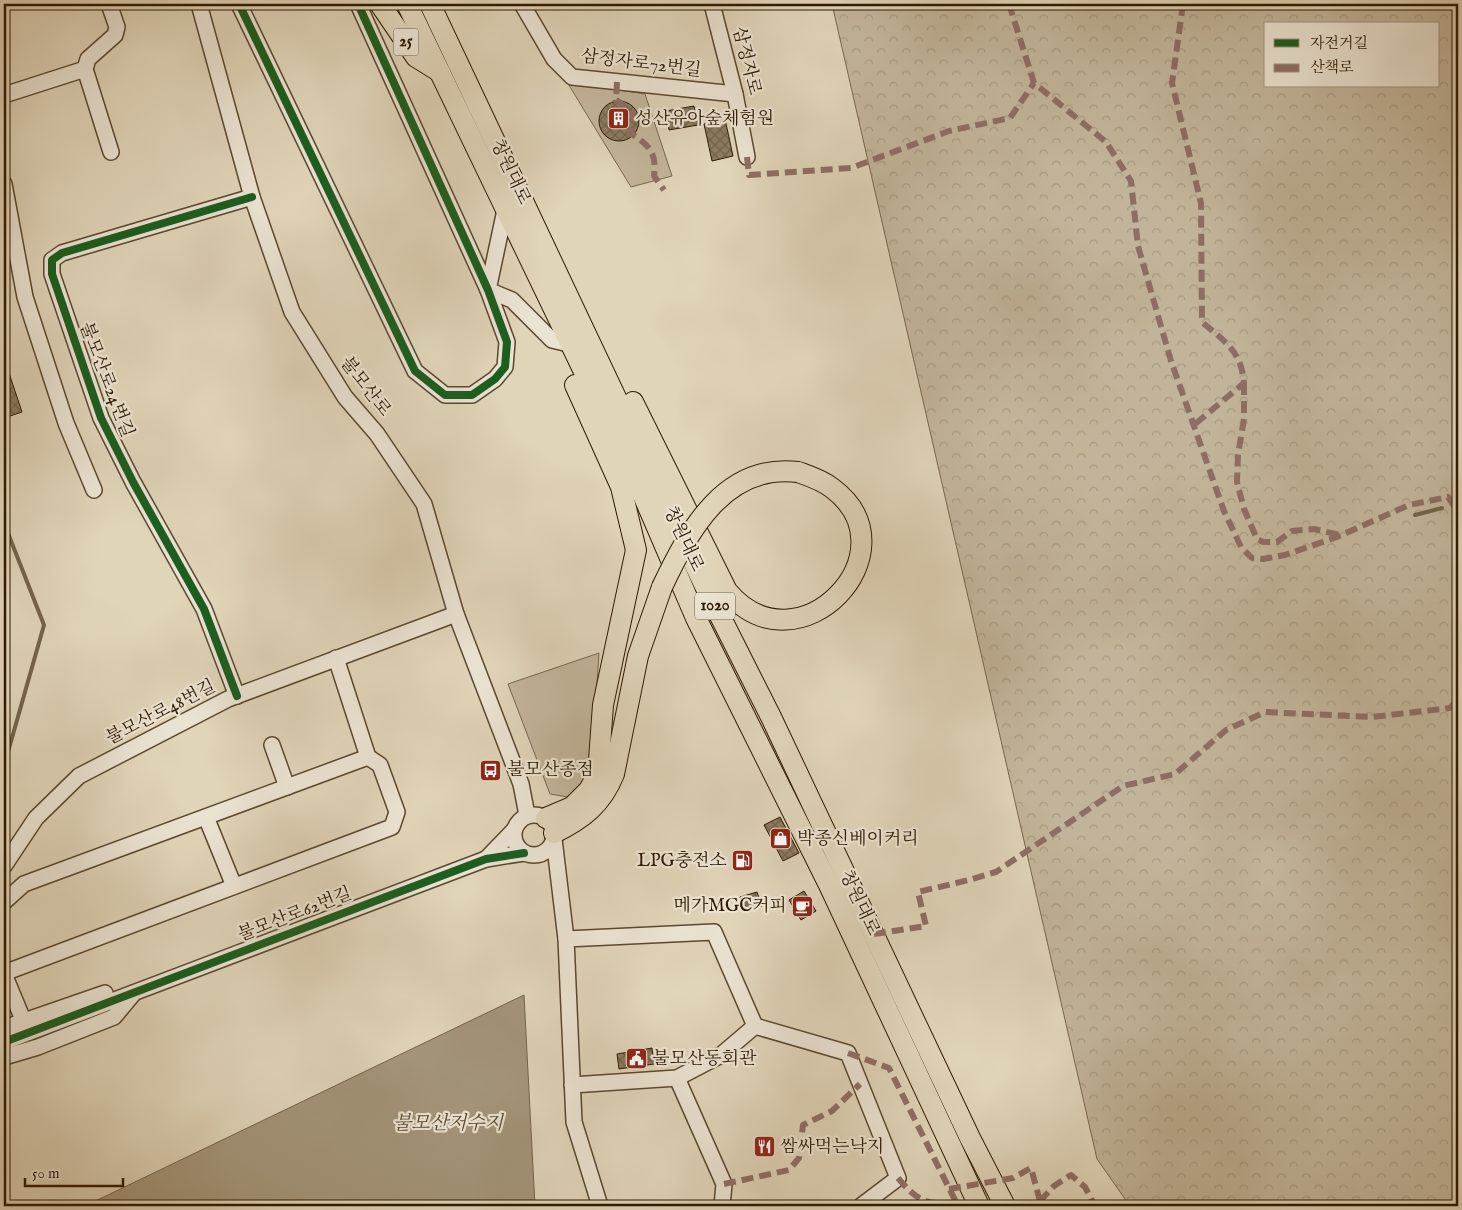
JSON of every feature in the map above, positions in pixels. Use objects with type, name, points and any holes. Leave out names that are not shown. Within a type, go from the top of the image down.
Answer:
[{"type":"main road","name":"25","points":[[380,4],[416,57],[440,72]]},
{"type":"main road","name":"창원대로","points":[[407,4],[640,488],[696,618],[829,885],[979,1206]]},
{"type":"main road","name":"창원대로","points":[[430,4],[605,375],[1005,1206]]},
{"type":"main road","points":[[544,824],[572,807],[589,790],[598,774],[603,705],[636,550],[621,487],[568,369],[572,349]]},
{"type":"main road","points":[[544,824],[576,822],[596,807],[608,791],[614,774],[638,656],[662,587],[691,534],[714,504],[735,485],[756,474],[778,470],[798,472],[832,487],[849,503],[858,522],[862,545],[859,559],[848,585],[823,608],[808,616],[777,619],[762,617],[742,606],[727,591],[629,393],[605,375]]},
{"type":"street","points":[[109,4],[117,27],[115,35],[88,58],[85,69],[111,152]]},
{"type":"street","name":"불모산로","points":[[199,4],[252,197],[292,312],[345,397],[377,434],[424,504],[456,614],[521,784],[544,824],[561,886],[566,939],[574,1122],[600,1206]]},
{"type":"street","points":[[239,4],[415,371],[445,395],[472,394],[495,379],[505,367],[507,342],[488,290],[358,4]]},
{"type":"street","name":"삼정자로72번길","points":[[522,4],[554,60],[572,77],[735,94]]},
{"type":"street","name":"삼정자로","points":[[712,4],[735,94],[747,157]]},
{"type":"street","points":[[4,95],[85,69]]},
{"type":"street","points":[[4,184],[25,297],[66,423],[94,490]]},
{"type":"street","name":"불모산로24번길","points":[[237,696],[204,609],[133,482],[101,418],[52,274],[52,260],[62,253],[252,197]]},
{"type":"street","points":[[488,290],[505,210]]},
{"type":"street","points":[[488,290],[512,300],[552,340],[572,349]]},
{"type":"street","name":"불모산로48번길","points":[[4,866],[36,818],[80,776],[237,696],[456,614]]},
{"type":"street","points":[[24,1022],[4,974],[392,827],[397,812],[380,765],[368,757],[336,658]]},
{"type":"street","points":[[272,745],[287,787]]},
{"type":"street","points":[[4,902],[24,884],[368,757]]},
{"type":"street","points":[[206,817],[234,886]]},
{"type":"street","points":[[486,859],[514,830],[521,819],[544,824],[552,845],[543,853],[561,886]]},
{"type":"street","points":[[514,830],[515,843],[524,852]]},
{"type":"street","name":"불모산로62번길","points":[[4,1042],[486,859],[524,852],[537,855],[543,853]]},
{"type":"street","points":[[566,939],[714,932],[755,1026]]},
{"type":"street","points":[[4,1028],[108,992],[136,991]]},
{"type":"street","points":[[4,1056],[38,1047],[114,1017],[136,991]]},
{"type":"street","points":[[572,1085],[677,1078],[721,1055],[755,1026]]},
{"type":"street","points":[[755,1026],[848,1053],[898,1178],[861,1206]]},
{"type":"street","points":[[677,1078],[724,1184],[722,1206]]},
{"type":"green space","points":[[832,4],[1458,4],[1458,1206],[1130,1206],[1097,1159]]},
{"type":"green space","points":[[567,82],[645,94],[672,176],[631,187]]},
{"type":"green space","points":[[599,653],[593,744],[583,783],[568,797],[550,794],[508,684]]},
{"type":"water","name":"불모산저수지","points":[[524,995],[535,1206],[85,1206]]},
{"type":"building","name":"성산유아숲체험원","points":[[623,101],[630,104],[636,110],[639,121],[638,129],[630,138],[623,141],[615,141],[608,138],[600,129],[599,117],[602,110],[611,102]]},
{"type":"building","points":[[694,106],[698,125],[669,130],[666,111]]},
{"type":"building","points":[[725,119],[733,156],[712,161],[704,124]]},
{"type":"building","points":[[6,364],[22,412],[4,418],[4,365]]},
{"type":"building","name":"박종신베이커리","points":[[780,817],[799,853],[783,861],[764,825]]},
{"type":"building","name":"메가MGC커피","points":[[804,891],[816,911],[801,920],[789,900]]},
{"type":"building","points":[[757,892],[762,906],[745,912],[740,897]]},
{"type":"building","name":"불모산동회관","points":[[652,1048],[654,1064],[619,1069],[617,1054]]},
{"type":"waterway","points":[[1415,515],[1442,508]]},
{"type":"waterway","points":[[4,523],[44,625],[4,766]]},
{"type":"marked path","points":[[1009,4],[1034,83],[1106,142],[1131,181],[1138,246],[1171,361],[1224,511],[1241,547],[1252,558],[1263,559],[1285,555],[1337,537],[1409,505],[1448,497],[1458,512]]},
{"type":"marked path","points":[[1183,4],[1172,83],[1201,203],[1202,322],[1225,341],[1235,354],[1244,383],[1194,425]]},
{"type":"marked path","points":[[617,82],[616,100],[628,108],[634,120],[630,133],[642,141],[653,155],[654,176],[664,190]]},
{"type":"marked path","points":[[747,157],[749,175],[851,168],[949,131],[1010,118],[1034,83]]},
{"type":"marked path","points":[[1244,383],[1244,419],[1238,455],[1237,482],[1244,509],[1257,539],[1263,542],[1277,542],[1292,531],[1314,529],[1340,535]]},
{"type":"marked path","points":[[874,934],[926,926],[918,892],[996,872],[1123,786],[1175,774],[1226,730],[1265,712],[1372,717],[1450,708],[1458,700]]},
{"type":"marked path","points":[[848,1053],[889,1068],[958,1206]]},
{"type":"marked path","points":[[724,1184],[789,1170],[799,1158],[803,1125],[832,1111],[860,1084]]},
{"type":"marked path","points":[[949,1189],[1013,1178],[1031,1168],[1040,1201]]},
{"type":"marked path","points":[[1040,1201],[1054,1186],[1071,1175],[1085,1187],[1095,1206]]},
{"type":"marked path","points":[[898,1178],[911,1192],[923,1200],[957,1204]]},
{"type":"cycle path","points":[[239,4],[415,371],[445,395],[472,395],[495,379],[505,367],[507,342],[488,290],[358,4]]},
{"type":"cycle path","points":[[237,696],[204,609],[133,482],[101,418],[52,274],[52,260],[62,253],[252,197]]},
{"type":"cycle path","points":[[4,1042],[486,859],[524,853]]},
{"type":"place","name":"성산유아숲체험원","points":[[619,119]]},
{"type":"place","name":"불모산종점","points":[[491,770]]},
{"type":"place","name":"박종신베이커리","points":[[781,839]]},
{"type":"place","name":"LPG충전소","points":[[743,861]]},
{"type":"place","name":"메가MGC커피","points":[[803,906]]},
{"type":"place","name":"불모산동회관","points":[[636,1059]]},
{"type":"place","name":"쌈싸먹는낙지","points":[[764,1147]]}]
